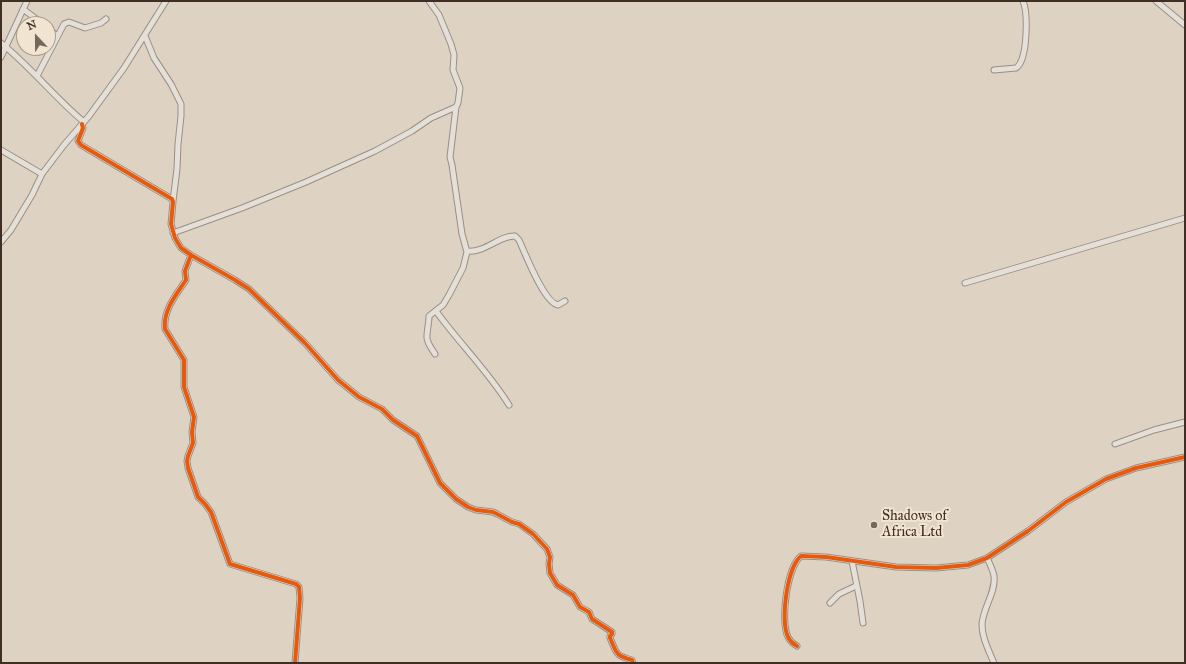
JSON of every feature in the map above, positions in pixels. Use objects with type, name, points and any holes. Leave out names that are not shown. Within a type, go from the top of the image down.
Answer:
[{"type":"street","points":[[1,56],[3,45],[27,1]]},
{"type":"street","points":[[429,1],[439,15],[451,44],[454,55],[453,70],[460,88],[456,107],[450,157],[462,234],[467,251],[463,268],[446,300],[429,316],[429,328],[426,335],[435,354]]},
{"type":"street","points":[[994,70],[1016,68],[1022,60],[1026,34],[1026,14],[1023,1]]},
{"type":"street","points":[[1156,1],[1185,25]]},
{"type":"street","points":[[1,242],[11,230],[32,195],[42,174],[83,123],[124,68],[145,36],[164,2]]},
{"type":"street","points":[[23,9],[32,16]]},
{"type":"street","points":[[37,76],[62,26],[69,22],[85,28],[101,23],[106,19]]},
{"type":"street","points":[[145,36],[154,58],[171,84],[181,104],[177,169],[171,218],[177,243],[191,255],[249,289],[304,343],[338,380],[359,397],[382,409],[393,420],[417,436],[440,483],[456,499],[468,507],[476,510],[493,512],[518,524],[533,534],[547,549],[550,557],[549,572],[558,586],[573,595],[581,608],[589,612],[592,619],[612,632],[610,638],[615,652],[625,659],[632,660],[633,663]]},
{"type":"street","points":[[3,45],[37,76],[83,123]]},
{"type":"street","points":[[174,233],[306,182],[375,151],[412,131],[431,118],[456,107]]},
{"type":"street","points":[[83,123],[78,141],[81,145],[173,201]]},
{"type":"street","points":[[1,150],[42,174]]},
{"type":"street","points":[[965,283],[1185,218]]},
{"type":"street","points":[[467,251],[478,250],[506,238],[515,236],[519,240],[542,290],[556,305],[565,301]]},
{"type":"street","points":[[191,255],[185,271],[186,280],[167,310],[165,323],[165,329],[184,360],[184,387],[194,417],[192,432],[194,443],[188,456],[188,468],[198,497],[211,512],[230,564],[296,584],[300,587],[295,663]]},
{"type":"street","points":[[436,311],[473,358],[488,374],[509,405]]},
{"type":"street","points":[[1115,444],[1154,430],[1185,422]]},
{"type":"street","points":[[797,646],[788,636],[784,612],[789,581],[798,558],[804,555],[896,567],[962,567],[987,558],[1028,531],[1066,502],[1110,477],[1136,468],[1185,457]]},
{"type":"street","points":[[987,558],[994,574],[994,581],[984,614],[982,630],[994,663]]},
{"type":"street","points":[[852,561],[863,624]]},
{"type":"street","points":[[830,603],[839,594],[856,586]]},
{"type":"cycle path","points":[[82,124],[83,128],[78,141],[81,145],[172,199],[171,224],[175,238],[181,248],[249,289],[305,343],[338,380],[359,397],[382,409],[393,420],[417,436],[440,483],[456,499],[468,507],[476,510],[493,512],[519,524],[533,534],[547,549],[550,557],[550,573],[557,585],[573,595],[580,607],[589,612],[592,619],[612,632],[610,638],[617,653],[622,657],[632,660],[633,663]]},
{"type":"cycle path","points":[[191,255],[185,271],[186,280],[174,297],[168,309],[165,322],[165,329],[184,360],[184,387],[194,417],[192,432],[193,443],[188,456],[188,468],[198,497],[211,512],[230,564],[296,584],[299,587],[300,598],[295,663]]},
{"type":"cycle path","points":[[797,646],[788,637],[785,607],[786,595],[792,571],[796,562],[801,556],[826,557],[896,567],[936,568],[968,565],[987,558],[1028,531],[1066,502],[1106,479],[1136,468],[1185,457]]},
{"type":"place","name":"Shadows of Africa Ltd","points":[[874,525]]}]
